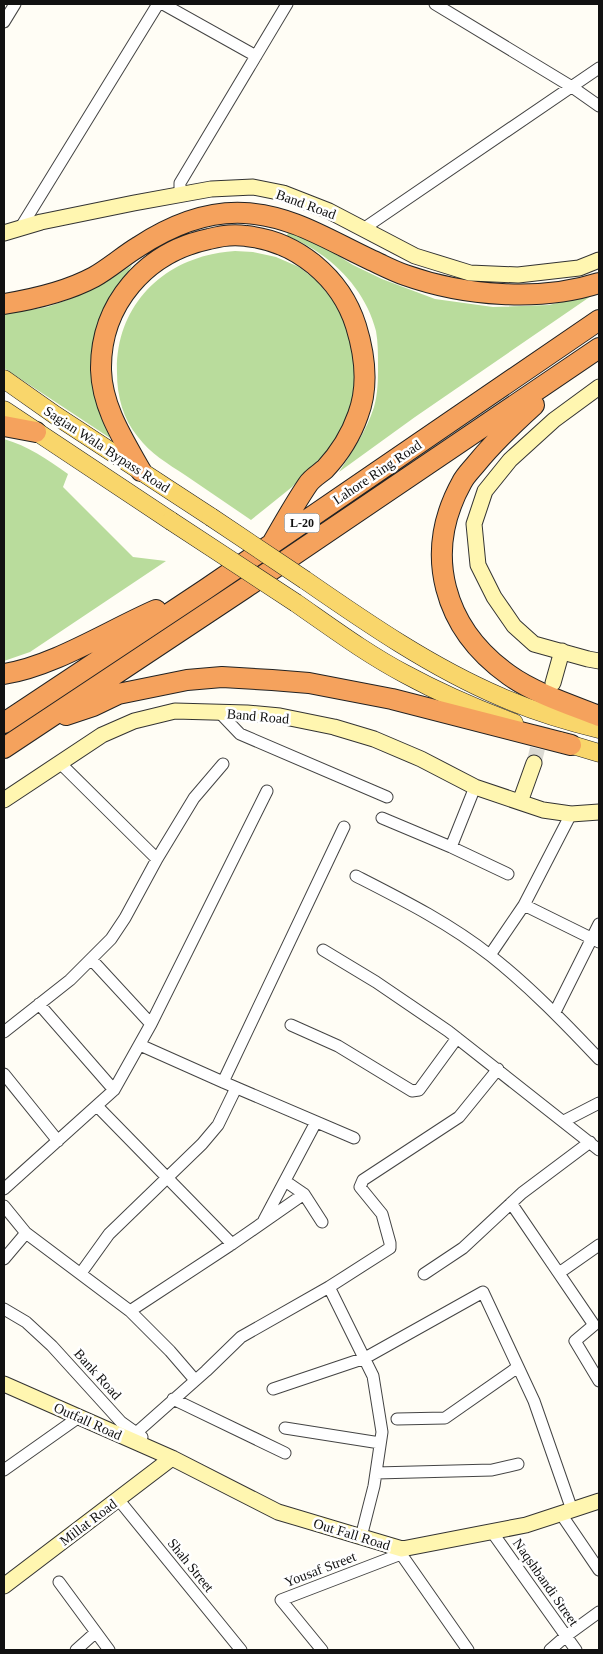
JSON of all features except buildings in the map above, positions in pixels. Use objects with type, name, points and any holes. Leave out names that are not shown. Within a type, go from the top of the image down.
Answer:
[{"type":"highway","points":[[4,304],[57,293],[74,286],[95,276],[136,247],[180,223],[212,215],[243,213],[270,216],[300,225],[404,275],[438,285],[471,290],[546,295],[599,283]]},
{"type":"highway","points":[[141,471],[113,420],[106,401],[101,370],[104,338],[114,310],[128,286],[149,267],[174,250],[195,242],[218,237],[245,236],[278,243],[301,254],[323,272],[335,286],[350,310],[366,367],[358,415],[342,448],[324,470],[309,483],[273,542]]},
{"type":"highway","name":"Lahore Ring Road","points":[[4,724],[206,589],[599,320]]},
{"type":"highway","name":"Lahore Ring Road","points":[[4,748],[253,583],[599,348]]},
{"type":"highway","points":[[579,362],[493,443],[463,480],[450,507],[445,526],[442,569],[450,602],[466,631],[487,658],[511,676],[535,689],[599,716]]},
{"type":"highway","points":[[4,426],[36,432]]},
{"type":"highway","points":[[4,674],[28,669],[51,660],[140,617],[206,589]]},
{"type":"highway","points":[[34,727],[94,706],[118,694],[187,680],[222,677],[310,683],[340,688],[392,699],[571,745]]},
{"type":"main road","name":"Band Road","points":[[4,233],[21,227],[134,203],[211,189],[253,187],[292,196],[330,211],[415,256],[470,272],[518,275],[579,268],[599,260]]},
{"type":"main road","name":"Sagian Wala Bypass Road","points":[[4,379],[55,415],[386,635],[501,697],[537,712],[599,729]]},
{"type":"main road","points":[[599,387],[554,420],[510,460],[484,491],[474,524],[478,565],[494,596],[514,626],[534,644],[599,661]]},
{"type":"main road","name":"Sagian Wala Bypass Road","points":[[4,410],[355,644],[405,674],[469,705],[571,745],[599,753]]},
{"type":"main road","points":[[553,684],[562,651]]},
{"type":"main road","name":"Band Road","points":[[4,800],[102,735],[134,721],[175,711],[280,716],[334,727],[374,739],[420,759],[475,788],[543,810],[571,814],[599,812]]},
{"type":"main road","points":[[520,802],[534,763]]},
{"type":"main road","name":"Outfall Road","points":[[4,1384],[172,1458]]},
{"type":"main road","name":"Out Fall Road","points":[[172,1458],[278,1512],[361,1537],[402,1552],[526,1525],[599,1501]]},
{"type":"main road","name":"Millat Road","points":[[4,1586],[172,1458]]},
{"type":"street","points":[[4,22],[15,4]]},
{"type":"street","points":[[21,227],[158,4]]},
{"type":"street","points":[[163,4],[256,56]]},
{"type":"street","points":[[180,195],[180,183],[287,4]]},
{"type":"street","points":[[435,4],[572,87],[599,106]]},
{"type":"street","points":[[363,228],[599,68]]},
{"type":"street","points":[[219,712],[240,734],[387,797]]},
{"type":"street","points":[[60,763],[157,859]]},
{"type":"street","points":[[4,1032],[70,980],[111,939],[194,798],[223,764]]},
{"type":"street","points":[[451,847],[475,788]]},
{"type":"street","points":[[4,1189],[114,1090],[151,1024],[267,791]]},
{"type":"street","points":[[490,955],[524,905],[571,814]]},
{"type":"street","points":[[382,818],[451,847],[508,874]]},
{"type":"street","points":[[222,1082],[344,827]]},
{"type":"street","points":[[356,876],[420,908],[490,955],[554,1012],[599,1058]]},
{"type":"street","points":[[524,905],[595,940]]},
{"type":"street","points":[[554,1012],[595,940],[599,924]]},
{"type":"street","points":[[324,950],[376,982],[456,1038],[595,1146],[511,1203],[463,1248],[424,1274]]},
{"type":"street","points":[[91,958],[151,1024]]},
{"type":"street","points":[[40,1004],[114,1090]]},
{"type":"street","points":[[291,1025],[338,1046],[416,1092],[420,1090],[456,1038]]},
{"type":"street","points":[[140,1045],[354,1138]]},
{"type":"street","points":[[136,1433],[241,1337],[329,1287],[390,1248],[382,1214],[360,1187],[363,1180],[459,1116],[498,1069]]},
{"type":"street","points":[[4,1074],[58,1141]]},
{"type":"street","points":[[80,1273],[110,1234],[202,1144],[218,1125],[236,1088]]},
{"type":"street","points":[[564,1121],[599,1103]]},
{"type":"street","points":[[97,1106],[232,1244]]},
{"type":"street","points":[[264,1222],[316,1122]]},
{"type":"street","points":[[285,1181],[304,1194],[322,1222]]},
{"type":"street","points":[[130,1311],[304,1194]]},
{"type":"street","points":[[511,1203],[594,1324],[576,1341],[599,1381]]},
{"type":"street","points":[[4,1206],[26,1233],[130,1311],[170,1351],[195,1380]]},
{"type":"street","points":[[4,1259],[26,1233]]},
{"type":"street","points":[[559,1273],[599,1245]]},
{"type":"street","points":[[329,1287],[373,1376],[382,1432],[376,1473],[361,1537]]},
{"type":"street","points":[[272,1389],[365,1358],[483,1292],[534,1401],[566,1512],[599,1570]]},
{"type":"street","name":"Bank Road","points":[[4,1308],[26,1322],[52,1346],[121,1422],[172,1458]]},
{"type":"street","points":[[397,1419],[445,1418],[518,1367]]},
{"type":"street","points":[[173,1400],[285,1453]]},
{"type":"street","points":[[4,1470],[79,1417]]},
{"type":"street","points":[[285,1428],[380,1443]]},
{"type":"street","points":[[376,1473],[492,1470],[518,1464]]},
{"type":"street","name":"Shah Street","points":[[118,1499],[241,1650]]},
{"type":"street","name":"Naqshbandi Street","points":[[492,1532],[576,1650]]},
{"type":"street","points":[[402,1552],[463,1648]]},
{"type":"street","name":"Yousaf Street","points":[[322,1650],[281,1600],[402,1552]]},
{"type":"street","points":[[59,1582],[109,1650]]},
{"type":"street","points":[[550,1650],[599,1612]]},
{"type":"street","points":[[76,1650],[95,1633]]},
{"type":"green space","points":[[288,232],[319,244],[353,265],[382,279],[435,299],[493,307],[549,305],[594,294],[415,417],[339,472],[354,449],[374,407],[378,376],[376,331],[371,315],[363,300],[343,273],[317,251],[287,236]]},
{"type":"green space","points":[[235,251],[253,252],[276,257],[299,267],[316,280],[341,310],[357,363],[355,405],[333,445],[292,487],[251,520],[166,462],[143,443],[128,423],[120,399],[117,382],[119,348],[125,325],[136,305],[150,287],[167,273],[188,262],[210,255]]},
{"type":"green space","points":[[132,265],[118,290],[105,321],[94,353],[92,367],[95,395],[110,438],[4,368],[4,314],[47,307],[80,295]]},
{"type":"green space","points":[[4,439],[29,449],[68,474],[63,487],[133,557],[166,561],[30,652],[4,661]]},
{"type":"tunnel","points":[[534,763],[548,704]]}]
